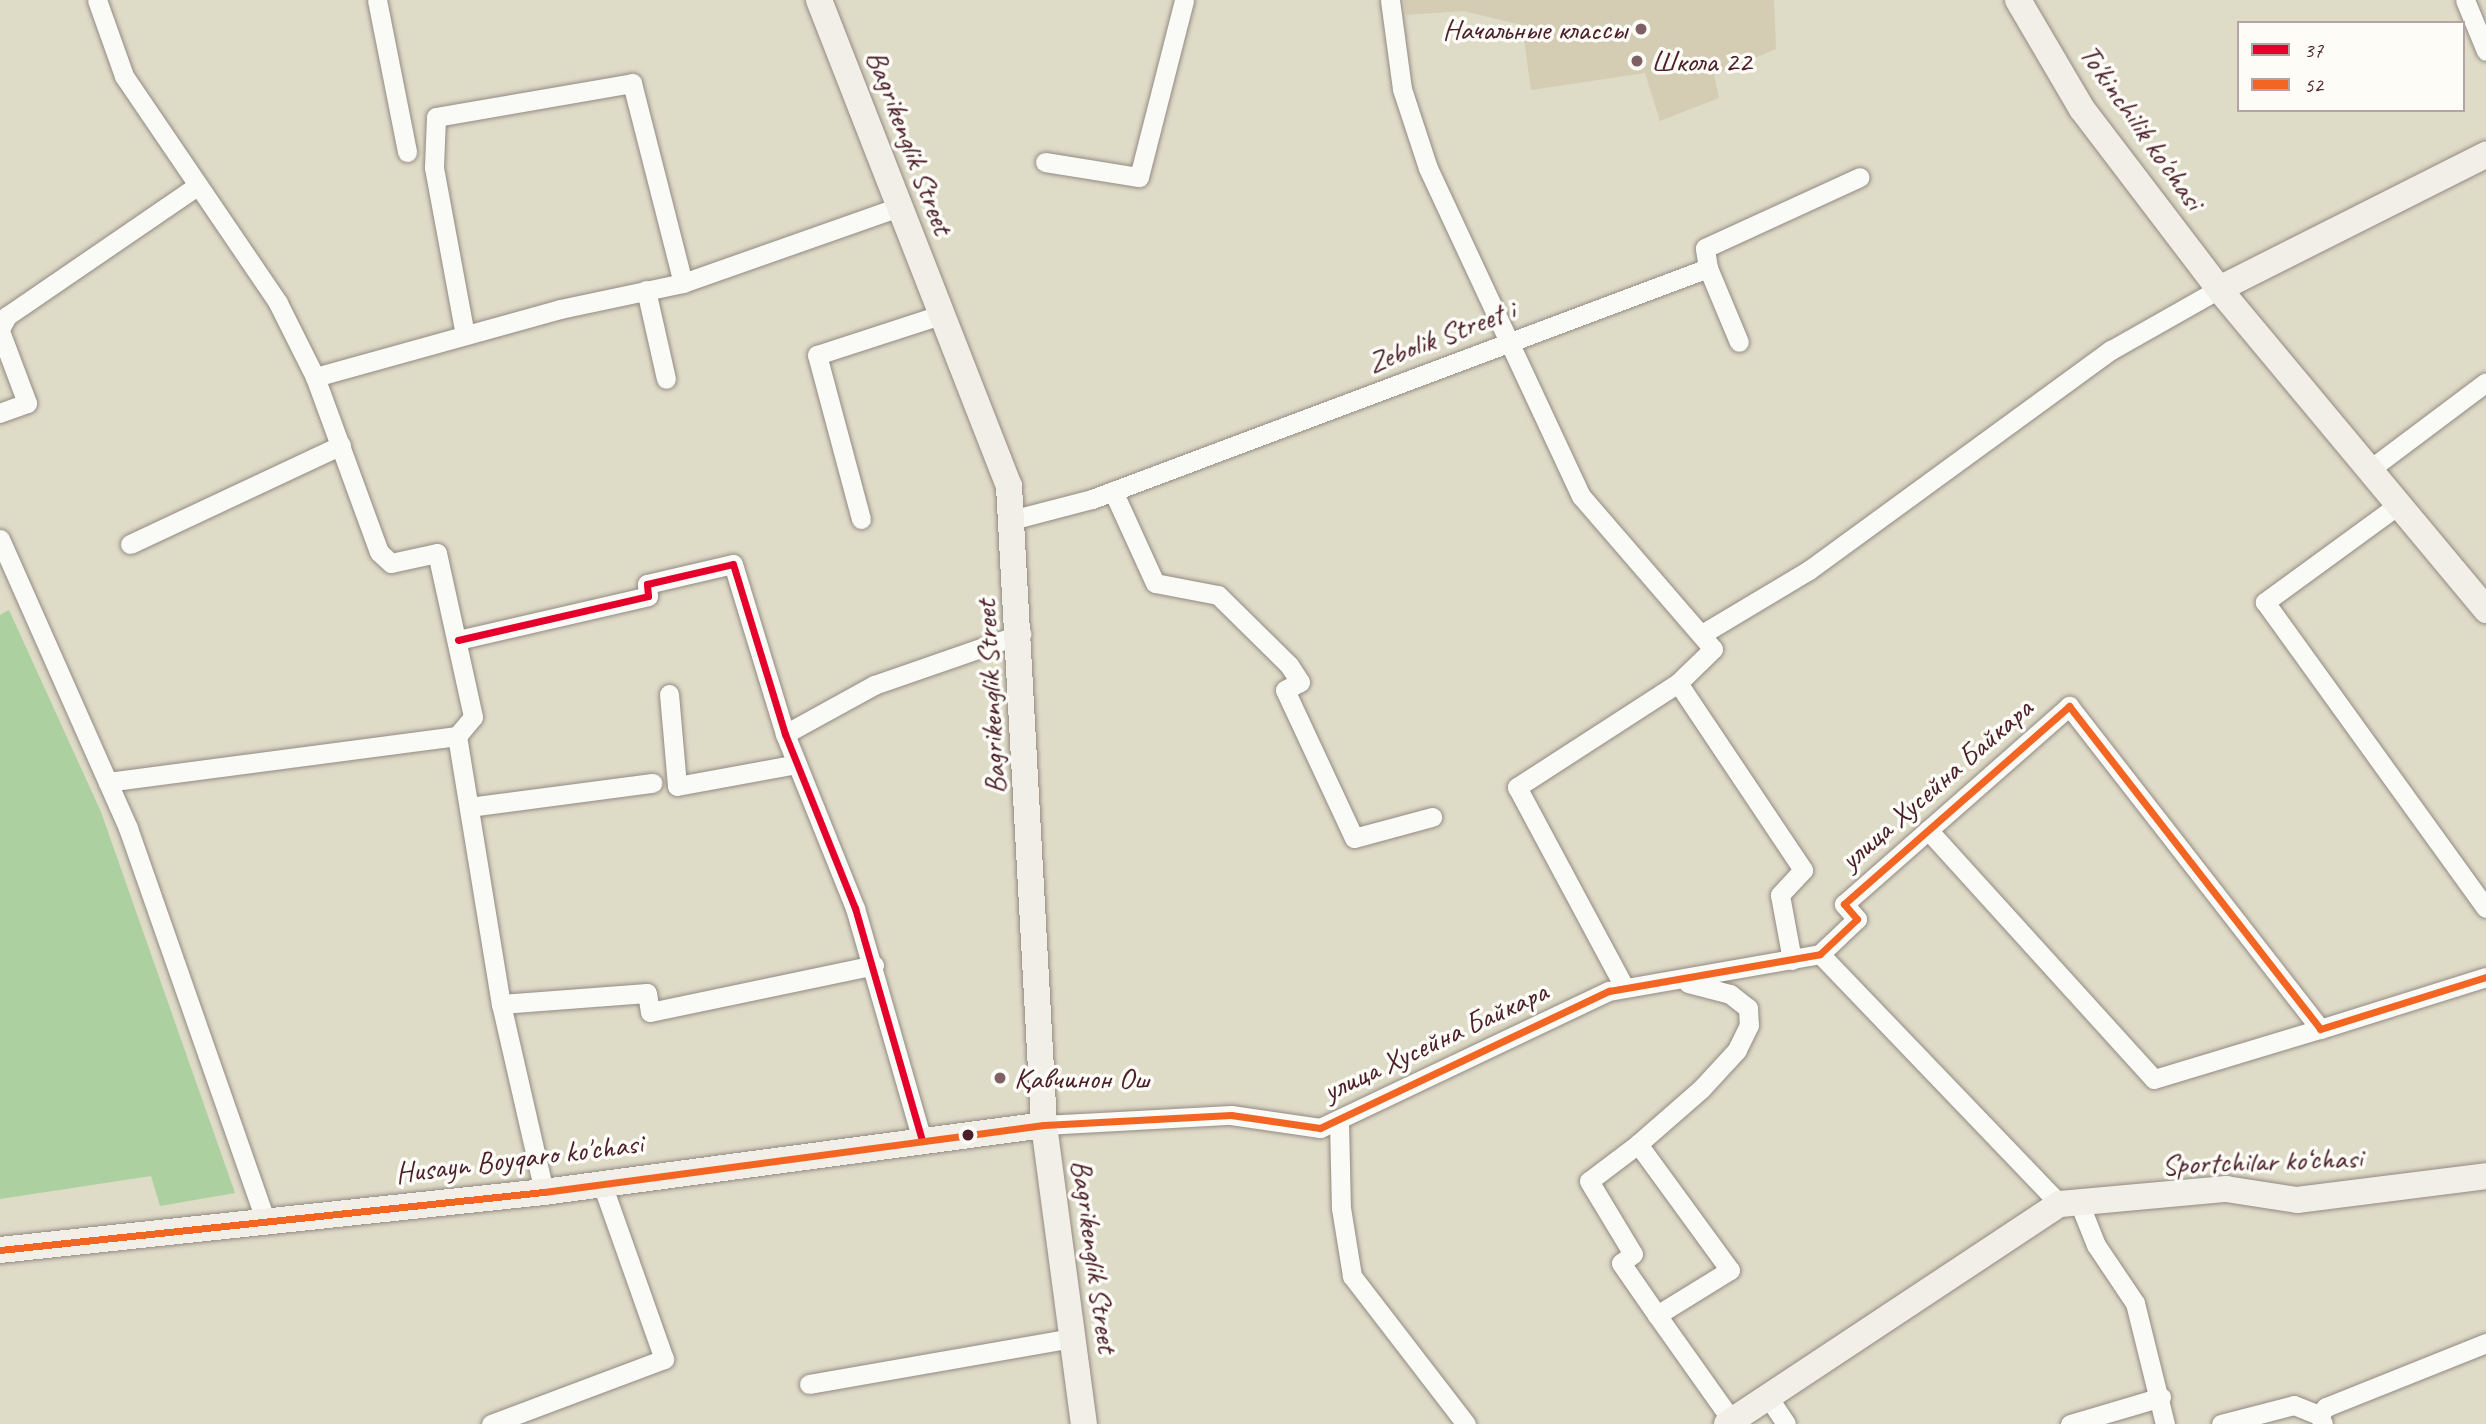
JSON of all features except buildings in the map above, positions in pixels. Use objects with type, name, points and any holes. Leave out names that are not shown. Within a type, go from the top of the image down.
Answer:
[{"type":"main road","name":"Bagrikenglik Street","points":[[819,0],[899,207],[1002,458],[1015,519],[1044,1125],[1084,1424]]},
{"type":"main road","name":"To'kinchilik ko'chasi","points":[[2018,0],[2082,108],[2219,289],[2486,610]]},
{"type":"main road","points":[[2219,289],[2486,155]]},
{"type":"main road","name":"Husayn Boyqaro ko'chasi","points":[[0,1250],[265,1219],[544,1192],[1044,1125]]},
{"type":"main road","name":"Sportchilar ko‘chasi","points":[[1729,1422],[2070,1205],[2226,1189],[2297,1200],[2486,1176]]},
{"type":"street","points":[[97,0],[124,76],[278,303],[315,377],[379,552],[391,563],[437,553],[473,717],[457,736],[108,782]]},
{"type":"street","points":[[377,0],[407,152]]},
{"type":"street","points":[[1045,162],[1139,177],[1184,0]]},
{"type":"street","points":[[1390,0],[1402,89],[1428,168],[1581,496],[1713,649],[1678,683],[1517,787],[1625,988]]},
{"type":"street","points":[[2465,0],[2486,51]]},
{"type":"street","points":[[465,335],[434,167],[436,117],[632,83],[683,283]]},
{"type":"street","points":[[1739,342],[1708,268],[1705,248],[1860,177]]},
{"type":"street","points":[[0,413],[27,403],[0,330],[7,316],[197,186]]},
{"type":"street","points":[[315,377],[465,335],[683,283],[899,207]]},
{"type":"street","name":"Zebolik Street i","points":[[1015,519],[1113,491],[1708,268]]},
{"type":"street","points":[[1702,634],[1809,570],[2111,350],[2219,289]]},
{"type":"street","points":[[646,290],[666,379]]},
{"type":"street","points":[[861,519],[817,355],[943,314]]},
{"type":"street","points":[[2369,470],[2486,382]]},
{"type":"street","points":[[130,544],[341,445]]},
{"type":"street","points":[[1113,491],[1155,583],[1218,595],[1289,665],[1300,682],[1286,690],[1354,838],[1432,817]]},
{"type":"street","points":[[2398,505],[2265,602],[2486,908]]},
{"type":"street","points":[[0,538],[108,782],[265,1219]]},
{"type":"street","points":[[458,640],[648,596],[647,584],[733,564],[785,733],[874,965],[922,1140]]},
{"type":"street","points":[[785,733],[874,685],[1021,634]]},
{"type":"street","points":[[1678,683],[1803,870],[1780,895],[1792,960]]},
{"type":"street","points":[[668,694],[677,786],[797,764]]},
{"type":"street","name":"улица Хусейна Байкара","points":[[1044,1125],[1231,1115],[1320,1128],[1339,1122],[1625,988],[1680,981],[1820,954],[1857,919],[1844,905],[2069,706],[2320,1029]]},
{"type":"street","points":[[457,736],[501,1004],[544,1192]]},
{"type":"street","points":[[468,807],[652,783]]},
{"type":"street","points":[[1928,830],[2154,1079],[2486,977]]},
{"type":"street","points":[[1820,954],[2070,1205],[2135,1303],[2161,1397],[2165,1424]]},
{"type":"street","points":[[501,1004],[647,993],[650,1012],[874,965]]},
{"type":"street","name":"улица Хусейна Байкара","points":[[1638,1144],[1701,1089],[1737,1049],[1749,1026],[1748,1008],[1730,994],[1680,981]]},
{"type":"street","points":[[1339,1122],[1341,1208],[1352,1276],[1466,1424]]},
{"type":"street","points":[[1657,1315],[1730,1270],[1638,1144],[1589,1181],[1633,1254],[1621,1263],[1729,1422]]},
{"type":"street","points":[[491,1424],[664,1359],[602,1184]]},
{"type":"street","points":[[809,1384],[1072,1338]]},
{"type":"street","points":[[2221,1424],[2294,1405],[2321,1419],[2486,1343]]},
{"type":"street","points":[[1768,1397],[1786,1424]]},
{"type":"street","points":[[2070,1424],[2161,1397]]},
{"type":"shaded area","name":"Школа 22","points":[[1404,0],[1774,0],[1776,49],[1714,75],[1719,98],[1660,121],[1645,73],[1531,90],[1522,25],[1463,11],[1406,15]]},
{"type":"green space","points":[[9,610],[101,812],[235,1193],[160,1206],[151,1176],[0,1199],[0,615]]},
{"type":"transit line","name":"37","points":[[458,640],[648,596],[647,584],[733,564],[785,734],[855,908],[922,1140]]},
{"type":"transit line","name":"52","points":[[0,1250],[544,1192],[1044,1125],[1231,1115],[1320,1128],[1609,991],[1820,954],[1857,919],[1844,904],[2069,706],[2320,1029],[2486,977]]},
{"type":"place","name":"Начальные классы","points":[[1641,29]]},
{"type":"place","name":"Школа 22","points":[[1637,61]]},
{"type":"place","name":"Қавчинон Ош","points":[[1000,1078]]}]
